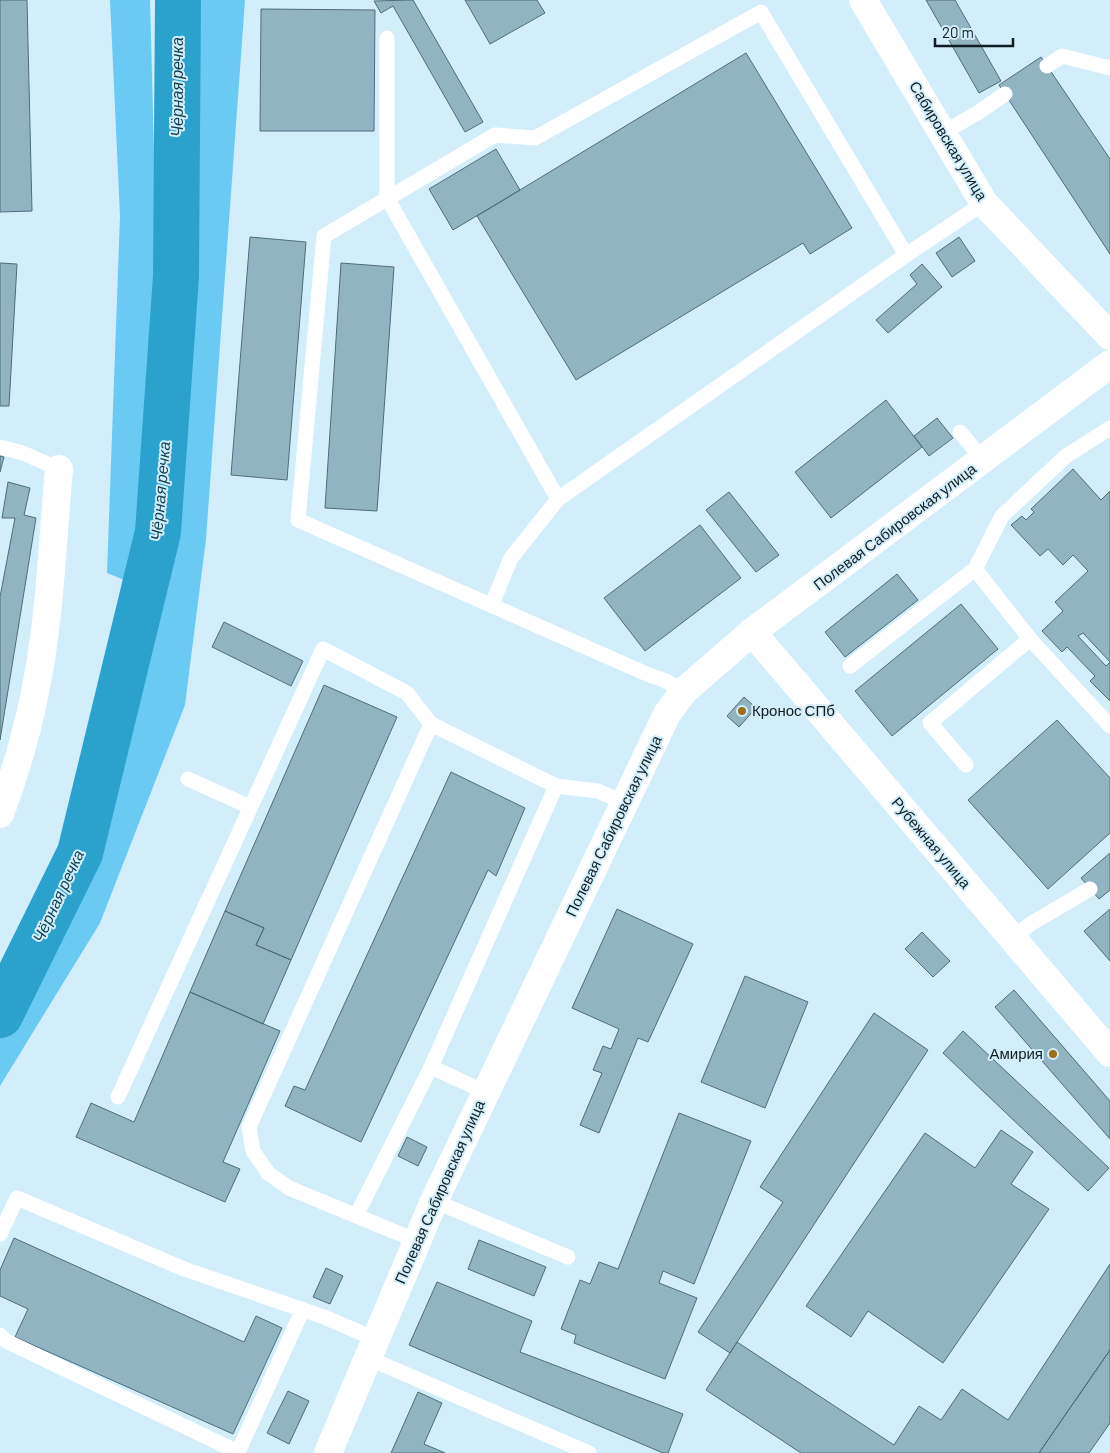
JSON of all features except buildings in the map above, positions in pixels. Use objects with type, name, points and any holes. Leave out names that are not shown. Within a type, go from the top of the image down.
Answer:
[{"type":"street","name":"Сабировская улица","points":[[864,0],[984,203],[1110,336]]},
{"type":"street","name":"Полевая Сабировская улица","points":[[328,1453],[434,1201],[484,1092],[667,714],[684,691],[752,632],[1110,364]]},
{"type":"street","points":[[0,814],[22,747],[35,695],[48,601],[59,469]]},
{"type":"street","name":"Рубежная улица","points":[[752,632],[1109,1049]]},
{"type":"lane","points":[[684,691],[664,680],[649,676],[492,604],[298,520],[324,236],[495,135],[535,138],[761,12],[906,254]]},
{"type":"lane","points":[[387,38],[386,198],[558,499]]},
{"type":"lane","points":[[1047,66],[1062,56],[1110,68]]},
{"type":"lane","points":[[942,132],[976,114],[1005,94]]},
{"type":"lane","points":[[492,604],[511,558],[558,499],[906,254],[984,203]]},
{"type":"lane","points":[[850,666],[975,569],[1002,516],[1066,456],[1110,429]]},
{"type":"lane","points":[[960,432],[984,460]]},
{"type":"lane","points":[[0,447],[59,469]]},
{"type":"lane","points":[[975,569],[1030,639],[1110,726]]},
{"type":"lane","points":[[966,764],[930,723],[1030,639]]},
{"type":"lane","points":[[118,1097],[323,649],[407,693],[431,724],[556,786],[598,791],[625,804]]},
{"type":"lane","points":[[417,1241],[289,1188],[268,1173],[252,1150],[249,1126],[431,724]]},
{"type":"lane","points":[[188,779],[250,807]]},
{"type":"lane","points":[[356,1216],[431,1067],[556,786]]},
{"type":"lane","points":[[1012,938],[1032,923],[1090,889]]},
{"type":"lane","points":[[431,1067],[484,1092]]},
{"type":"lane","points":[[0,1234],[17,1198],[184,1269],[303,1309],[371,1348],[579,1451]]},
{"type":"lane","points":[[434,1201],[568,1257]]},
{"type":"lane","points":[[0,1335],[6,1341],[238,1452],[303,1309]]},
{"type":"shaded area","points":[[110,0],[150,0],[156,227],[145,490],[132,583],[107,573],[120,216]]},
{"type":"shaded area","points":[[186,0],[245,0],[206,539],[185,705],[100,923],[0,1086],[0,1029],[86,859],[137,660],[163,540],[183,251]]},
{"type":"waterway","name":"Чёрная речка","points":[[0,1015],[80,853],[158,532],[176,276],[178,0]]},
{"type":"place","name":"Кронос СПб","points":[[742,711]]},
{"type":"place","name":"Амирия","points":[[1053,1054]]}]
